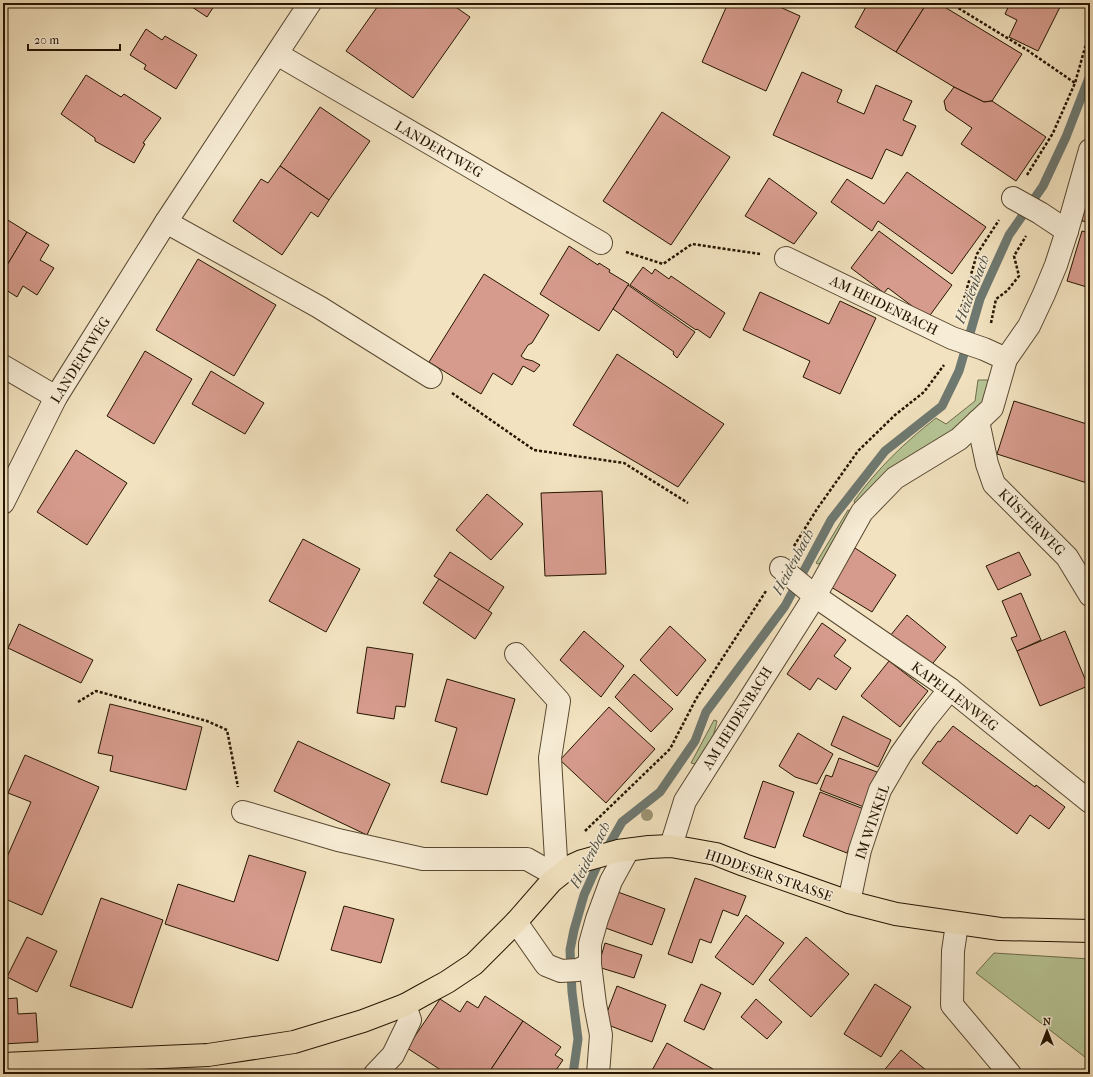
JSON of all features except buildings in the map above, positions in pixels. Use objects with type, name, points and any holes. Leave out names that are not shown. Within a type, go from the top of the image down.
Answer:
[{"type":"main road","name":"HIDDESER STRASSE","points":[[570,868],[623,851],[671,846],[716,854],[849,902],[896,914],[1000,929],[1090,931]]},
{"type":"main road","points":[[3,1064],[216,1054],[294,1042],[363,1021],[405,1005],[448,982],[474,964],[570,868]]},
{"type":"street","name":"LANDERTWEG","points":[[3,503],[56,397],[166,222],[277,54],[305,5]]},
{"type":"street","name":"LANDERTWEG","points":[[277,54],[601,243]]},
{"type":"street","name":"AM HEIDENBACH","points":[[671,846],[685,801],[815,596],[862,512],[895,478],[959,439],[992,408],[1006,359],[1029,326],[1044,294],[1067,231],[1090,150]]},
{"type":"street","points":[[1026,205],[1067,231]]},
{"type":"street","points":[[166,222],[319,307],[431,378]]},
{"type":"street","name":"AM HEIDENBACH","points":[[786,258],[968,344],[1006,359]]},
{"type":"street","points":[[3,366],[56,397]]},
{"type":"street","name":"KÜSTERWEG","points":[[978,422],[987,464],[994,484],[1067,557],[1090,595]]},
{"type":"street","points":[[781,568],[815,596]]},
{"type":"street","name":"KAPELLENWEG","points":[[815,596],[950,689],[1090,802]]},
{"type":"street","points":[[243,812],[338,840],[423,859],[527,859],[570,868],[550,758],[559,701],[516,654]]},
{"type":"street","name":"IM WINKEL","points":[[849,902],[860,850],[880,790],[901,754],[925,720],[950,689]]},
{"type":"street","points":[[576,968],[590,944],[597,919],[623,851]]},
{"type":"street","points":[[516,922],[546,965],[576,968]]},
{"type":"street","points":[[957,924],[953,951],[952,1005],[1010,1074]]},
{"type":"street","points":[[576,968],[595,1004],[601,1035],[598,1074]]},
{"type":"street","points":[[374,1074],[393,1055],[410,1020],[405,1005]]},
{"type":"path","points":[[950,3],[1027,50],[1075,83]]},
{"type":"path","points":[[570,868],[583,833],[670,749],[696,699],[781,568],[817,508],[858,451],[896,415],[924,392],[943,367],[968,344],[996,299],[1007,291],[1018,276],[1014,256],[1026,205],[1053,133],[1075,83],[1090,30]]},
{"type":"path","points":[[968,344],[977,254],[1026,205]]},
{"type":"path","points":[[601,243],[663,264],[692,244],[786,258]]},
{"type":"path","points":[[431,378],[534,450],[624,464],[688,503]]},
{"type":"path","points":[[78,702],[96,691],[207,721],[227,730],[243,812]]},
{"type":"green space","points":[[978,380],[989,380],[991,391],[975,415],[855,504],[854,501],[872,478],[892,456],[913,437],[936,418],[946,424],[975,401]]},
{"type":"green space","points":[[848,510],[853,512],[823,562],[818,564],[816,563]]},
{"type":"green space","points":[[714,720],[717,721],[707,752],[700,762],[695,764],[691,763]]},
{"type":"green space","points":[[994,953],[1090,959],[1090,1061],[976,973]]},
{"type":"waterway","name":"Heidenbach","points":[[573,1074],[578,1039],[572,992],[570,950],[584,895],[597,866],[622,822],[660,792],[695,741],[706,712],[785,606],[831,520],[885,451],[942,406],[959,371],[980,299],[1009,235],[1043,186],[1066,137],[1090,75]]}]
